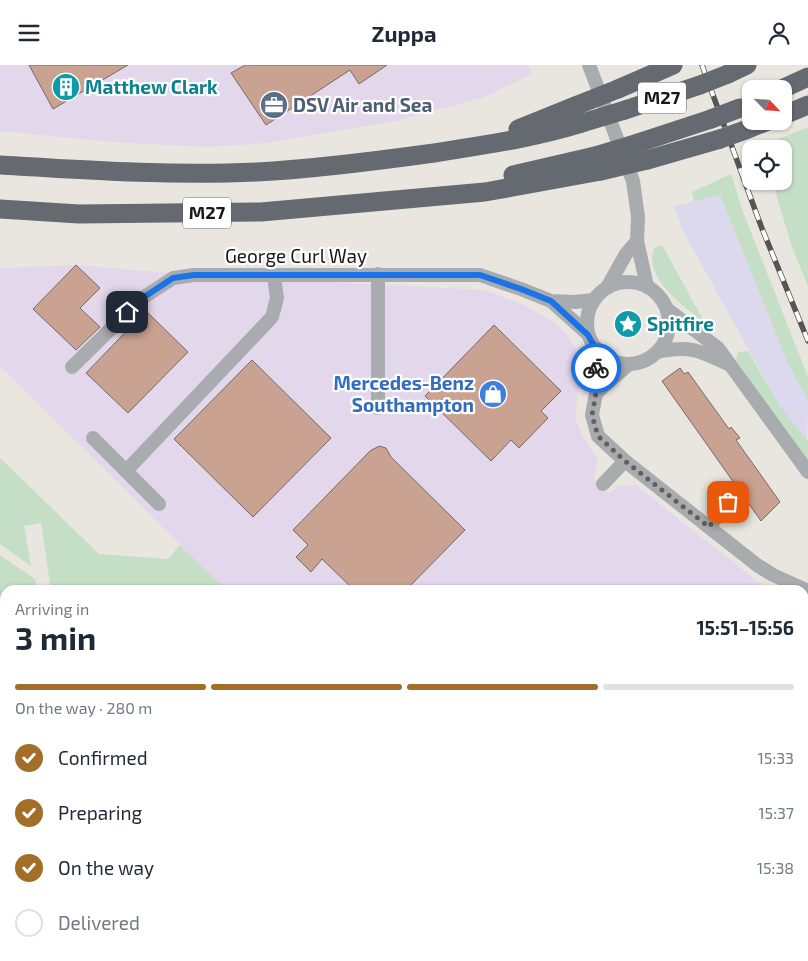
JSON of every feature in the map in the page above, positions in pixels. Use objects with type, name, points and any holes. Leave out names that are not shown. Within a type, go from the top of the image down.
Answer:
[{"type":"highway","name":"M27","points":[[0,165],[84,170],[257,172],[349,163],[475,147],[562,129],[579,115],[618,89],[672,65]]},
{"type":"highway","name":"M27","points":[[579,115],[625,110],[700,85],[747,65]]},
{"type":"highway","points":[[792,84],[808,77]]},
{"type":"highway","points":[[792,112],[808,105]]},
{"type":"highway","name":"M27","points":[[598,164],[638,143],[711,119],[742,106]]},
{"type":"highway","name":"M27","points":[[0,209],[80,215],[261,212],[414,197],[598,164],[647,160],[745,130]]},
{"type":"street","points":[[589,65],[633,181],[637,208],[637,241],[647,286]]},
{"type":"street","points":[[608,287],[626,254],[637,241]]},
{"type":"street","points":[[378,274],[378,408]]},
{"type":"street","name":"George Curl Way","points":[[72,367],[141,299],[173,278],[194,275],[480,275],[551,301],[574,302],[594,299]]},
{"type":"street","points":[[126,471],[272,317],[277,298],[274,276]]},
{"type":"street","points":[[728,363],[692,349],[678,348],[657,352],[639,363],[628,365],[616,363],[597,351],[588,335],[586,319],[594,299],[608,287],[621,282],[634,282],[647,286],[662,300],[667,309],[718,348],[808,473]]},
{"type":"street","name":"George Curl Way","points":[[551,301],[588,335]]},
{"type":"street","points":[[657,352],[668,332],[667,309]]},
{"type":"street","points":[[597,351],[596,393],[592,415],[593,426],[598,436],[625,461],[756,565],[795,585]]},
{"type":"street","points":[[596,393],[628,365]]},
{"type":"street","points":[[93,439],[159,504]]},
{"type":"street","points":[[604,484],[625,461]]},
{"type":"street","points":[[709,527],[728,502]]},
{"type":"shaded area","points":[[0,65],[528,65],[532,74],[484,97],[396,121],[265,143],[208,147],[113,142],[0,131]]},
{"type":"shaded area","points":[[720,195],[787,361],[808,402],[807,442],[780,406],[684,233],[674,206]]},
{"type":"shaded area","points":[[76,265],[167,273],[484,290],[521,304],[552,321],[567,334],[575,348],[581,363],[575,419],[584,439],[598,460],[594,480],[609,493],[619,486],[636,485],[758,582],[765,585],[221,585],[0,366],[0,268]]},
{"type":"green space","points":[[808,127],[808,286],[793,250],[775,190],[792,190],[792,140],[776,140]]},
{"type":"green space","points":[[731,174],[743,212],[808,377],[808,402],[787,361],[720,195],[694,201],[692,192]]},
{"type":"green space","points":[[662,245],[702,321],[676,299],[659,280],[654,270],[652,259],[654,248]]},
{"type":"green space","points":[[748,351],[780,406],[808,442],[808,466],[736,360],[738,352]]},
{"type":"green space","points":[[0,458],[99,554],[168,559],[180,545],[221,585],[50,585],[41,523],[24,526],[31,566],[0,544]]},
{"type":"green space","points":[[0,555],[35,579],[37,585],[0,585]]},
{"type":"building","name":"Matthew Clark","points":[[29,65],[128,65],[53,109]]},
{"type":"building","name":"DSV Air and Sea","points":[[245,65],[387,65],[359,84],[350,70],[266,125],[231,73]]},
{"type":"building","points":[[76,265],[100,288],[80,308],[100,327],[76,350],[33,309]]},
{"type":"building","points":[[146,311],[188,352],[128,413],[86,373]]},
{"type":"building","name":"Mercedes-Benz Southampton","points":[[494,325],[561,391],[541,411],[548,418],[519,448],[511,440],[491,461],[425,396]]},
{"type":"building","points":[[252,360],[331,438],[253,517],[174,439]]},
{"type":"building","points":[[680,368],[684,374],[688,372],[729,429],[731,427],[740,438],[736,440],[780,502],[761,521],[662,381]]},
{"type":"building","points":[[379,446],[386,448],[391,457],[465,530],[411,585],[349,585],[322,559],[311,572],[296,557],[308,545],[293,530],[370,451]]},
{"type":"railway","points":[[702,65],[761,226],[808,341]]},
{"type":"way so far","points":[[596,368],[596,393],[592,415],[593,426],[598,436],[625,461],[709,527],[728,502]]},
{"type":"place","name":"Matthew Clark","points":[[66,87]]},
{"type":"place","name":"DSV Air and Sea","points":[[274,105]]},
{"type":"place","name":"Spitfire","points":[[628,324]]},
{"type":"place","name":"Mercedes-Benz Southampton","points":[[493,394]]},
{"type":"route","points":[[127,312],[141,299],[173,278],[194,275],[480,275],[551,301],[564,315],[588,335],[597,351],[596,368]]}]
